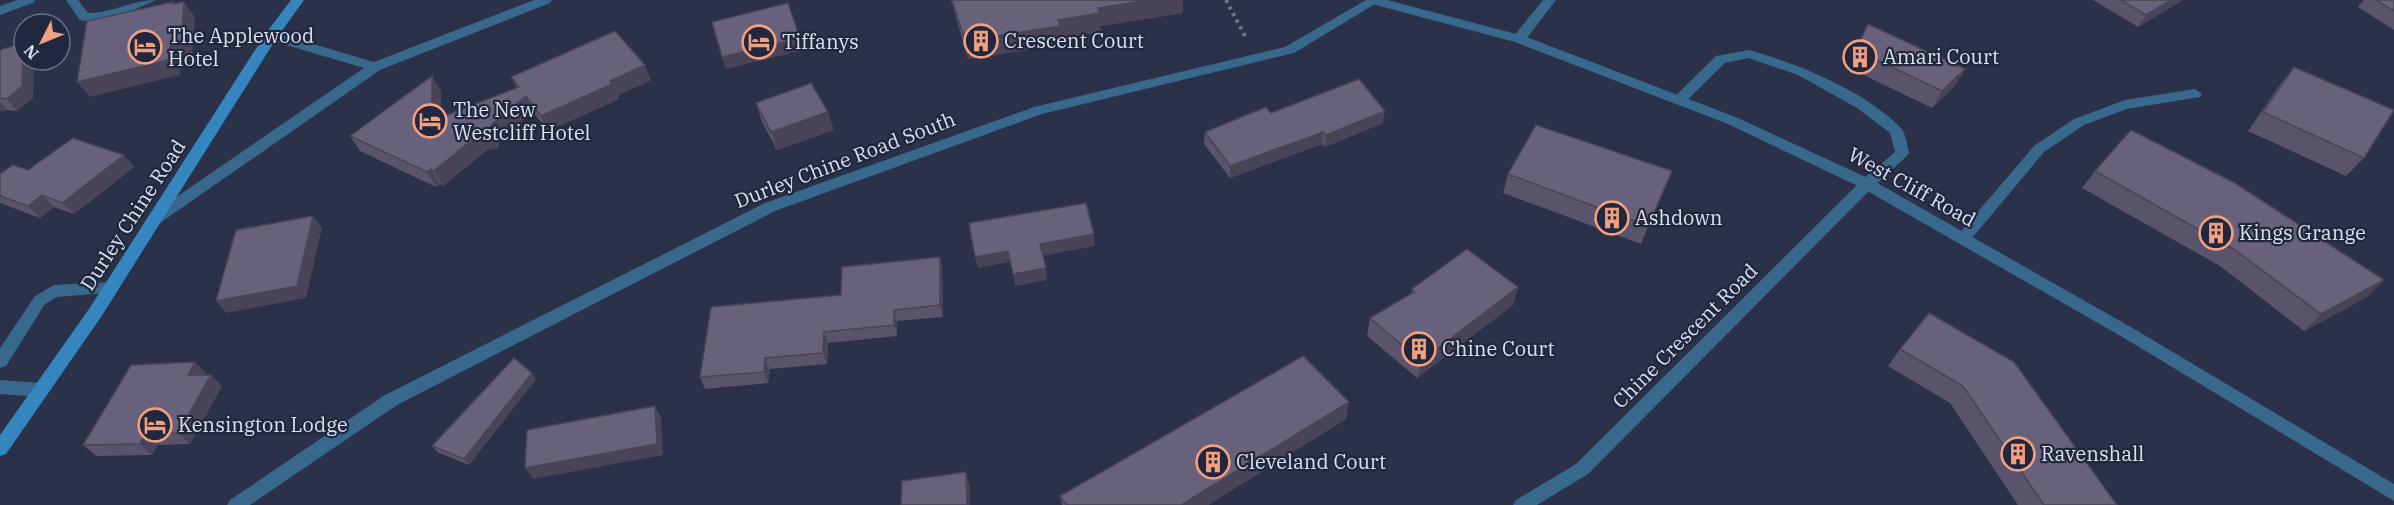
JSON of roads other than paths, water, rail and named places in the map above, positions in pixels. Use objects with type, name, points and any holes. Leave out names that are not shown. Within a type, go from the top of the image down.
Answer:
[{"type":"main road","name":"Durley Chine Road","points":[[0,449],[111,288],[271,36],[298,0]]},
{"type":"street","points":[[0,11],[29,0]]},
{"type":"street","points":[[72,0],[84,17],[95,18],[110,16],[150,0]]},
{"type":"street","points":[[155,219],[375,67],[546,0]]},
{"type":"street","name":"West Cliff Road","points":[[1373,0],[1519,39],[1733,121],[1867,184],[2130,334],[2394,493]]},
{"type":"street","name":"Durley Chine Road South","points":[[236,505],[391,400],[770,207],[1039,110],[1289,50],[1373,0]]},
{"type":"street","points":[[1519,39],[1550,0]]},
{"type":"street","points":[[271,36],[375,67]]},
{"type":"street","name":"Chine Crescent Road","points":[[1522,505],[1582,469],[1867,184],[1902,153],[1896,131],[1862,105],[1803,72],[1749,54],[1721,59],[1679,100]]},
{"type":"street","points":[[1963,239],[2039,149],[2079,122],[2125,105],[2195,94]]},
{"type":"street","points":[[0,361],[40,300],[54,291],[111,288]]},
{"type":"street","points":[[0,387],[41,390]]},
{"type":"place","name":"Crescent Court","points":[[981,41]]},
{"type":"place","name":"Tiffanys","points":[[759,42]]},
{"type":"place","name":"The Applewood Hotel","points":[[145,47]]},
{"type":"place","name":"Amari Court","points":[[1860,57]]},
{"type":"place","name":"The New Westcliff Hotel","points":[[430,121]]},
{"type":"place","name":"Ashdown","points":[[1612,218]]},
{"type":"place","name":"Kings Grange","points":[[2216,233]]},
{"type":"place","name":"Chine Court","points":[[1419,349]]},
{"type":"place","name":"Kensington Lodge","points":[[155,425]]},
{"type":"place","name":"Ravenshall","points":[[2018,454]]},
{"type":"place","name":"Cleveland Court","points":[[1213,462]]}]
